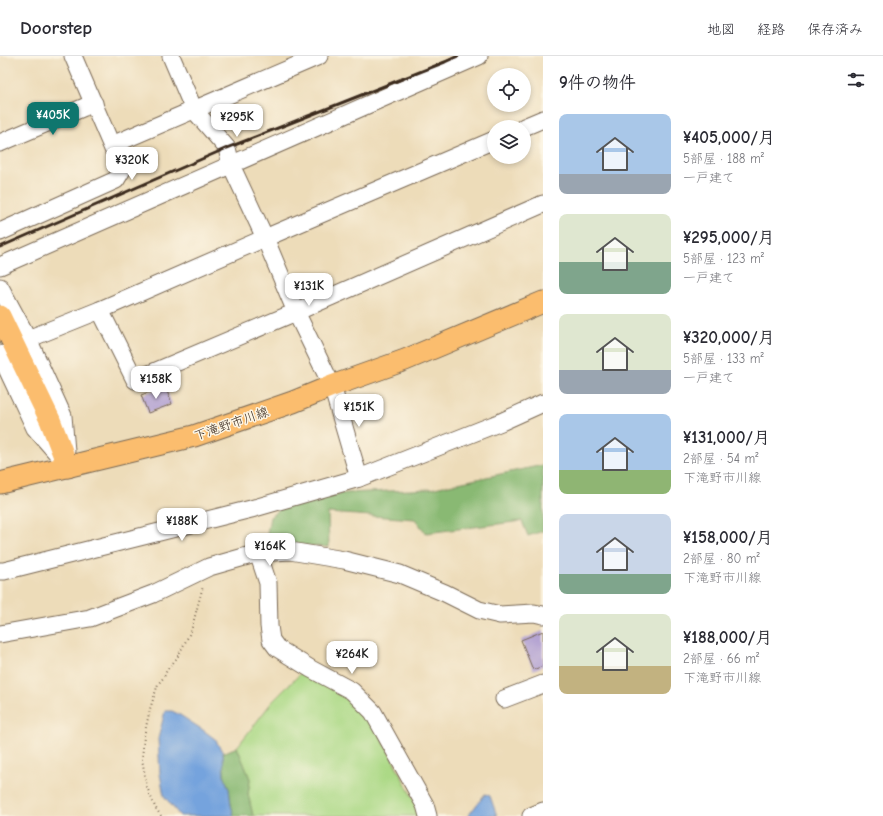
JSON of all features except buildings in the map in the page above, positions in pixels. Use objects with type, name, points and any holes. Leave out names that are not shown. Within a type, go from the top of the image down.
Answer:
[{"type":"main road","name":"下滝野市川線","points":[[0,483],[194,436],[293,402],[332,386],[405,360],[543,302]]},
{"type":"main road","points":[[4,324],[50,420],[68,467]]},
{"type":"street","points":[[0,232],[116,180],[122,170],[73,56]]},
{"type":"street","points":[[171,56],[194,110],[227,148],[231,165],[265,238],[296,312],[332,386],[359,478]]},
{"type":"street","points":[[112,145],[320,56]]},
{"type":"street","points":[[0,266],[479,56]]},
{"type":"street","points":[[0,143],[94,103]]},
{"type":"street","points":[[531,124],[543,119]]},
{"type":"street","points":[[28,339],[100,310],[487,143]]},
{"type":"street","points":[[100,310],[135,380],[296,312],[543,204]]},
{"type":"street","points":[[0,287],[28,339],[63,416],[68,467]]},
{"type":"street","points":[[1,360],[35,428],[68,467]]},
{"type":"street","points":[[0,571],[20,568],[251,509],[359,478],[501,422],[543,403]]},
{"type":"street","points":[[0,634],[90,618],[153,594],[208,567],[258,553],[290,551],[344,560],[400,574],[445,593],[479,610],[500,615],[534,613],[543,615]]},
{"type":"street","points":[[258,553],[268,583],[269,626],[271,640],[277,648],[305,666],[352,691],[373,712],[425,805],[428,816]]},
{"type":"street","points":[[504,699],[543,684]]},
{"type":"street","points":[[531,816],[543,811]]},
{"type":"path","points":[[161,816],[154,807],[147,787],[142,759],[144,736],[150,709],[158,684],[177,658],[191,631],[208,567]]},
{"type":"green space","points":[[543,465],[543,531],[528,536],[522,521],[426,533],[415,519],[328,513],[329,547],[268,543],[267,534],[270,517],[285,505],[302,498],[348,493],[430,489]]},
{"type":"green space","points":[[304,670],[342,691],[372,719],[422,816],[253,816],[248,794],[250,779],[237,747],[272,702]]},
{"type":"green space","points":[[237,747],[250,779],[248,794],[253,816],[234,816],[229,789],[224,776],[223,753]]},
{"type":"water","points":[[165,711],[172,711],[180,715],[215,739],[223,753],[224,776],[229,789],[234,816],[180,816],[164,796],[160,774],[158,739]]},
{"type":"water","points":[[485,794],[490,796],[497,816],[468,816]]},
{"type":"railway","points":[[0,247],[227,148],[458,56]]}]
